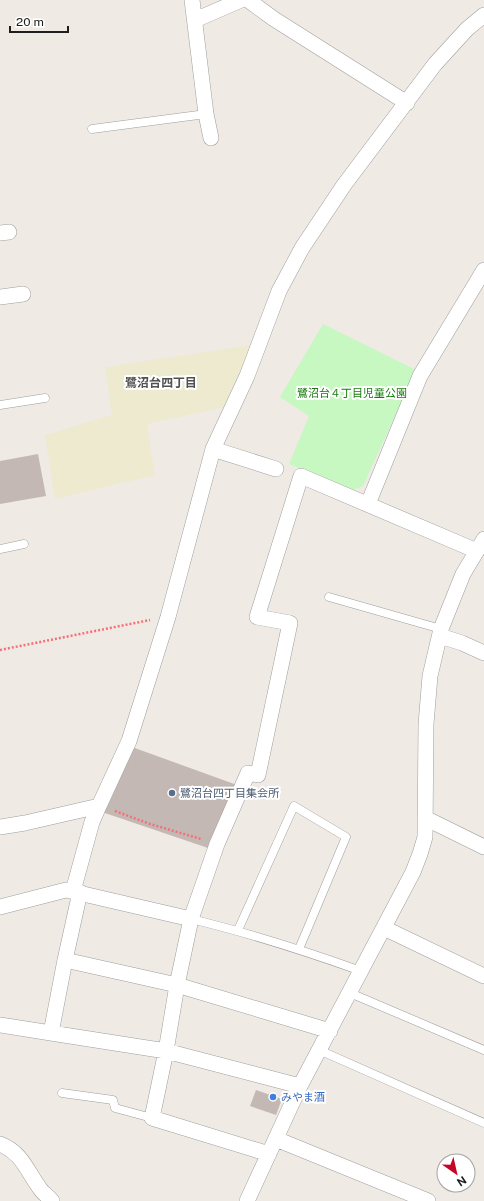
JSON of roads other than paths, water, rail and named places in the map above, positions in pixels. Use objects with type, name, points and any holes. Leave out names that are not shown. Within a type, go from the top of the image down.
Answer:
[{"type":"street","points":[[192,0],[206,114],[211,138]]},
{"type":"street","points":[[195,20],[241,0]]},
{"type":"street","points":[[248,0],[274,19],[407,103]]},
{"type":"street","points":[[51,1033],[77,891],[92,822],[129,741],[168,617],[213,449],[247,376],[279,291],[302,248],[344,185],[435,64],[467,29],[484,15]]},
{"type":"street","points":[[368,504],[420,376],[484,270]]},
{"type":"street","points":[[0,297],[23,294]]},
{"type":"street","points":[[213,449],[276,469]]},
{"type":"street","points":[[247,1201],[269,1154],[276,1139],[300,1086],[413,872],[420,854],[424,837],[426,724],[430,676],[440,633],[463,574],[480,545],[368,504],[301,476],[257,617],[290,624],[258,775],[248,773],[217,844],[191,919],[152,1118],[269,1154]]},
{"type":"street","points":[[440,633],[484,653]]},
{"type":"street","points":[[0,828],[99,806]]},
{"type":"street","points":[[425,818],[484,847]]},
{"type":"street","points":[[0,907],[66,890],[77,891],[191,919]]},
{"type":"street","points":[[384,928],[484,976]]},
{"type":"street","points":[[65,960],[177,985],[330,1031]]},
{"type":"street","points":[[0,1025],[166,1051],[300,1086]]},
{"type":"street","points":[[276,1139],[428,1201]]},
{"type":"street","points":[[0,1144],[10,1148],[26,1165],[41,1190],[52,1201]]},
{"type":"lane","points":[[92,129],[206,114]]},
{"type":"lane","points":[[0,405],[45,398]]},
{"type":"lane","points":[[0,549],[24,544]]},
{"type":"lane","points":[[329,597],[440,633]]},
{"type":"lane","points":[[238,930],[294,806],[346,837],[299,949]]},
{"type":"lane","points":[[191,919],[238,930],[299,949],[361,971]]},
{"type":"lane","points":[[350,993],[484,1050]]},
{"type":"lane","points":[[319,1050],[484,1123]]},
{"type":"lane","points":[[62,1093],[113,1100],[115,1108],[152,1118]]},
{"type":"place","name":"鷺沼台四丁目集会所","points":[[172,793]]},
{"type":"place","name":"みやま酒","points":[[273,1097]]},
{"type":"district","name":"鷺沼台四丁目","points":[[161,383]]},
{"type":"park label","name":"鷺沼台４丁目児童公園","points":[[352,393]]}]
